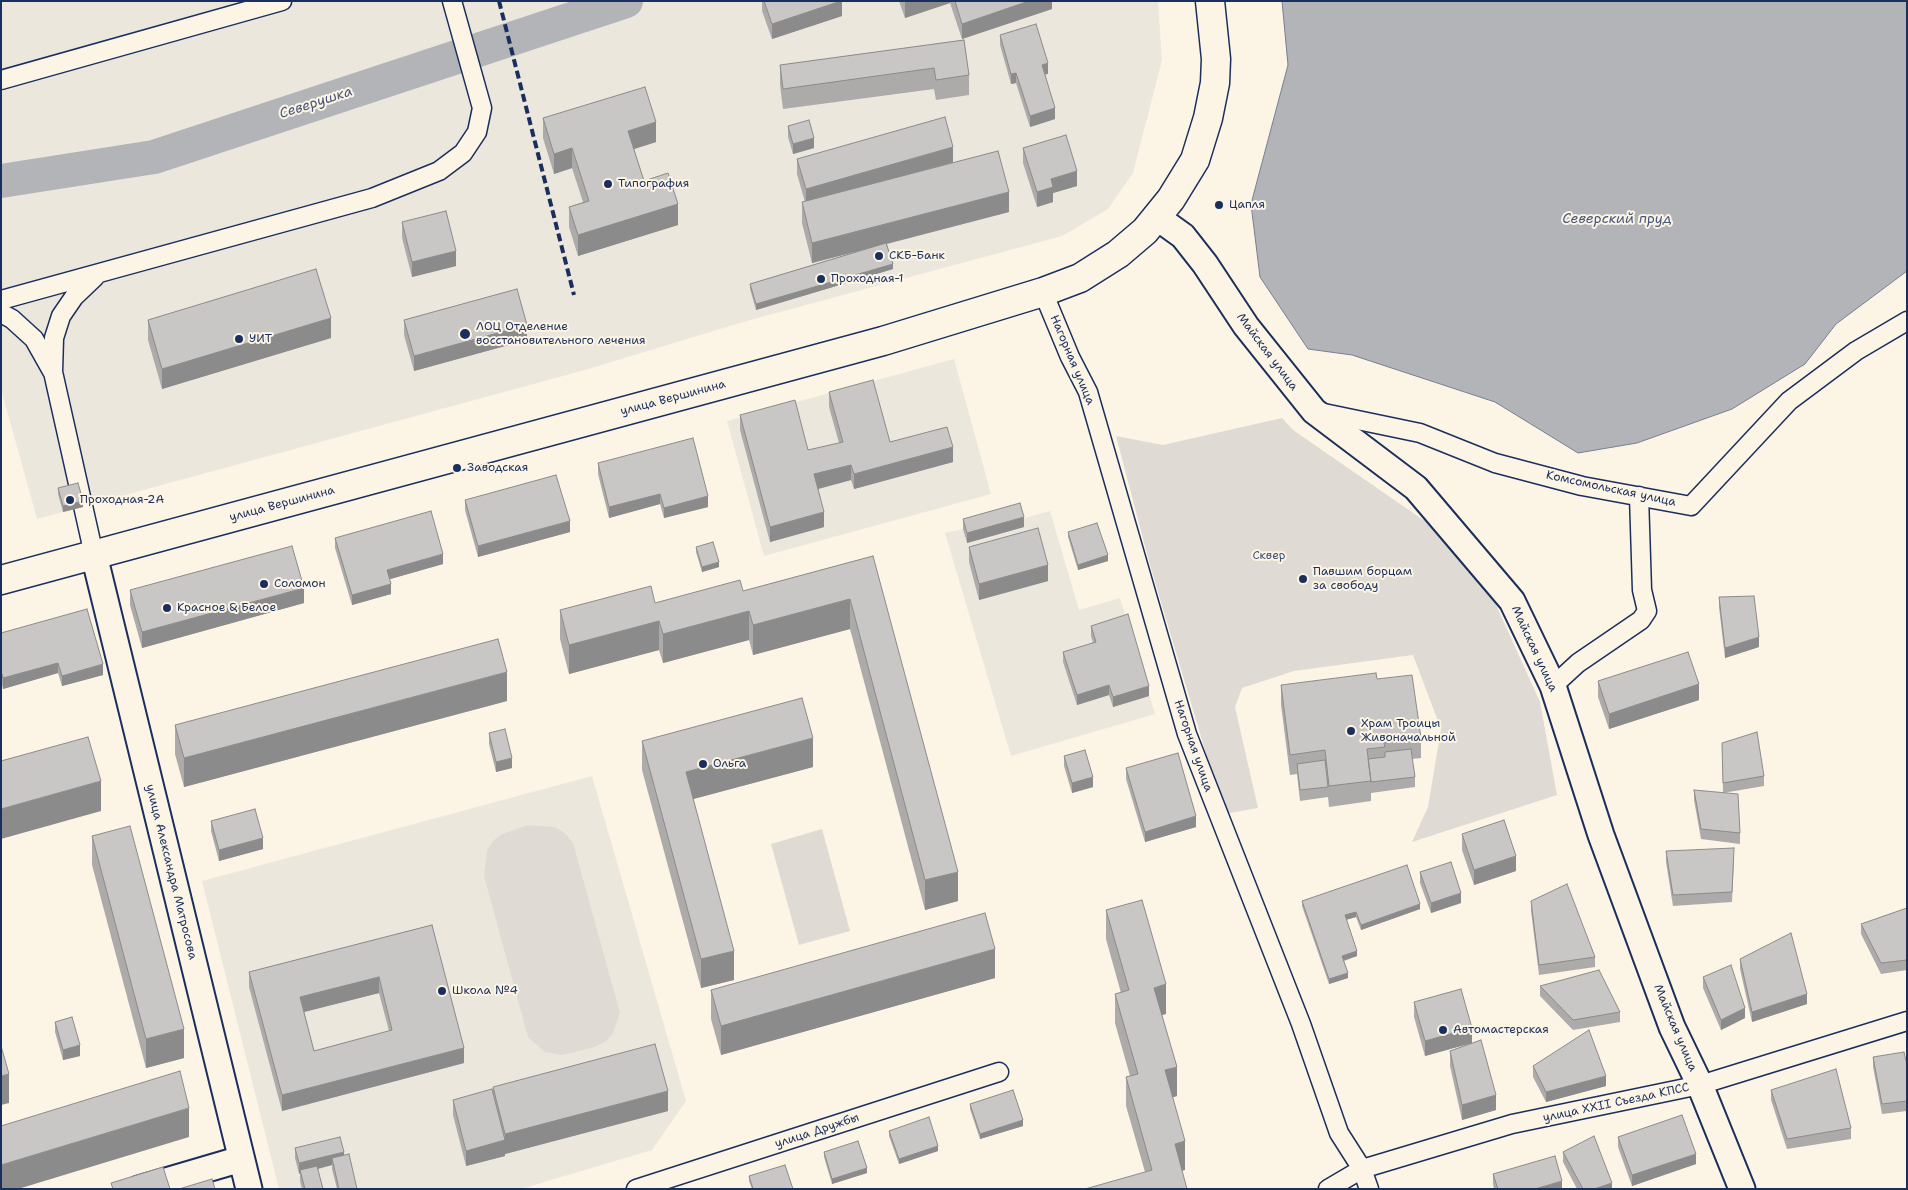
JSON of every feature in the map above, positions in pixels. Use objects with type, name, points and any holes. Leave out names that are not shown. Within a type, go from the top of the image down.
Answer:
[{"type":"main road","name":"улица Вершинина","points":[[1,580],[883,341],[1043,292],[1080,278],[1102,266],[1133,243],[1158,218],[1195,160],[1212,100],[1216,59],[1210,1]]},
{"type":"street","points":[[1,80],[282,1]]},
{"type":"street","points":[[1,300],[372,198],[439,171],[463,153],[477,132],[482,108],[453,4]]},
{"type":"street","name":"Майская улица","points":[[1158,218],[1183,236],[1205,264],[1246,326],[1314,411],[1416,488],[1512,601],[1553,686],[1608,854],[1672,1027],[1700,1085],[1742,1189]]},
{"type":"street","points":[[94,555],[53,372],[54,338],[61,316],[74,297],[96,275]]},
{"type":"street","name":"Нагорная улица","points":[[1043,292],[1070,358],[1088,392],[1187,734],[1297,1014],[1338,1134],[1362,1169],[1369,1189]]},
{"type":"street","points":[[1,313],[12,319],[34,339],[53,372]]},
{"type":"street","name":"Комсомольская улица","points":[[1314,411],[1420,433],[1495,462],[1582,486],[1691,506],[1789,401],[1856,351],[1907,320]]},
{"type":"street","points":[[1553,686],[1578,663],[1640,620],[1647,611],[1642,590],[1639,496]]},
{"type":"street","name":"улица Александра Матросова","points":[[94,555],[249,1189]]},
{"type":"street","name":"улица XXII Съезда КПСС","points":[[1328,1189],[1362,1169],[1512,1124],[1700,1085],[1907,1021]]},
{"type":"street","name":"улица Дружбы","points":[[636,1189],[999,1072]]},
{"type":"street","points":[[139,1189],[241,1159]]},
{"type":"shaded area","points":[[1,1],[1158,1],[1162,60],[1133,173],[1108,209],[1062,236],[743,322],[585,370],[37,519],[1,389]]},
{"type":"shaded area","points":[[954,359],[991,494],[764,556],[727,421]]},
{"type":"shaded area","points":[[1050,511],[1079,610],[1120,598],[1155,714],[1011,756],[945,533],[963,529],[967,543],[1024,527],[1022,519]]},
{"type":"shaded area","name":"Школа №4","points":[[592,776],[686,1101],[652,1150],[521,1189],[279,1189],[202,881]]},
{"type":"green space","name":"Сквер","points":[[1282,418],[1293,430],[1432,526],[1492,596],[1540,702],[1557,795],[1412,842],[1428,807],[1441,729],[1413,655],[1294,671],[1242,688],[1235,707],[1258,808],[1224,814],[1150,565],[1116,436],[1163,445]]},
{"type":"green space","points":[[528,825],[555,827],[566,834],[573,843],[620,1013],[613,1033],[606,1041],[595,1047],[561,1055],[545,1052],[528,1037],[484,876],[487,851],[493,841],[502,834]]},
{"type":"green space","points":[[822,829],[850,931],[799,945],[771,844]]},
{"type":"water","name":"Северский пруд","points":[[1282,1],[1907,1],[1907,271],[1836,324],[1805,364],[1732,409],[1637,443],[1578,453],[1495,402],[1352,355],[1308,349],[1260,277],[1251,204],[1288,65]]},
{"type":"building","points":[[764,1],[841,1],[772,24]]},
{"type":"building","points":[[955,1],[1029,1],[962,24]]},
{"type":"building","points":[[1036,24],[1048,63],[1042,65],[1055,108],[1030,116],[1016,73],[1011,74],[1000,35]]},
{"type":"building","points":[[964,40],[969,75],[936,80],[934,68],[783,89],[780,65]]},
{"type":"building","name":"Типография","points":[[645,87],[656,122],[628,131],[644,181],[668,173],[678,204],[578,235],[569,207],[589,201],[572,148],[554,154],[543,118]]},
{"type":"building","points":[[945,117],[953,147],[806,189],[797,159]]},
{"type":"building","points":[[809,120],[814,138],[793,144],[788,126]]},
{"type":"building","points":[[1066,135],[1077,171],[1051,179],[1053,187],[1037,192],[1023,148]]},
{"type":"building","points":[[998,151],[1009,192],[812,243],[802,202]]},
{"type":"building","points":[[446,211],[456,251],[412,262],[402,222]]},
{"type":"building","name":"Проходная-1","points":[[886,243],[893,264],[756,304],[750,284]]},
{"type":"building","name":"УИТ","points":[[316,269],[331,318],[162,369],[148,320]]},
{"type":"building","points":[[517,289],[527,325],[414,356],[404,320]]},
{"type":"building","points":[[873,380],[890,442],[947,427],[953,447],[854,474],[851,465],[814,474],[824,512],[770,527],[740,415],[795,400],[808,450],[843,442],[829,392]]},
{"type":"building","points":[[693,438],[708,496],[664,508],[660,494],[609,507],[598,463]]},
{"type":"building","points":[[556,475],[570,521],[478,546],[465,500]]},
{"type":"building","name":"Проходная-2А","points":[[78,483],[83,501],[63,506],[58,488]]},
{"type":"building","points":[[1020,503],[1024,517],[967,533],[963,519]]},
{"type":"building","points":[[431,511],[443,554],[387,570],[391,584],[352,595],[335,538]]},
{"type":"building","points":[[1097,523],[1108,555],[1078,565],[1068,532]]},
{"type":"building","points":[[1038,528],[1048,565],[979,584],[969,547]]},
{"type":"building","points":[[713,542],[719,562],[702,567],[696,547]]},
{"type":"building","points":[[292,546],[304,588],[142,632],[130,590]]},
{"type":"building","points":[[873,556],[958,872],[925,880],[850,599],[753,625],[749,611],[663,634],[659,621],[569,645],[560,610],[651,586],[655,603],[740,580],[743,591]]},
{"type":"building","points":[[1754,596],[1759,637],[1725,648],[1719,597]]},
{"type":"building","points":[[87,609],[103,664],[62,676],[58,663],[3,678],[1,671],[1,633]]},
{"type":"building","points":[[1128,614],[1149,686],[1113,697],[1109,685],[1077,695],[1063,652],[1096,642],[1091,626]]},
{"type":"building","points":[[498,639],[507,672],[184,758],[175,725]]},
{"type":"building","points":[[1688,652],[1699,684],[1609,714],[1598,681]]},
{"type":"building","name":"Храм Троицы Живоначальной","points":[[1376,673],[1377,679],[1412,675],[1421,738],[1384,743],[1385,747],[1367,749],[1371,781],[1329,786],[1325,750],[1290,755],[1281,685]]},
{"type":"building","points":[[802,698],[813,738],[686,772],[734,951],[701,959],[642,741]]},
{"type":"building","points":[[505,729],[512,758],[496,762],[489,733]]},
{"type":"building","points":[[1757,732],[1764,776],[1723,783],[1722,743]]},
{"type":"building","points":[[88,737],[101,781],[1,809],[1,761]]},
{"type":"building","points":[[1411,749],[1415,777],[1371,782],[1368,759],[1385,757],[1385,752]]},
{"type":"building","points":[[1085,750],[1093,777],[1072,783],[1064,756]]},
{"type":"building","points":[[1178,753],[1196,816],[1145,832],[1126,768]]},
{"type":"building","points":[[1325,760],[1328,787],[1300,790],[1297,764]]},
{"type":"building","points":[[1694,790],[1738,794],[1740,833],[1701,829]]},
{"type":"building","points":[[255,809],[263,838],[219,850],[211,821]]},
{"type":"building","points":[[1504,820],[1516,856],[1474,870],[1462,834]]},
{"type":"building","points":[[130,826],[184,1029],[146,1039],[92,836]]},
{"type":"building","points":[[1734,848],[1732,892],[1673,895],[1666,851]]},
{"type":"building","points":[[1451,862],[1461,893],[1431,903],[1420,872]]},
{"type":"building","points":[[1407,865],[1420,904],[1361,925],[1356,912],[1345,915],[1357,951],[1342,956],[1348,973],[1329,979],[1302,901]]},
{"type":"building","points":[[1567,884],[1595,957],[1539,965],[1531,901]]},
{"type":"building","points":[[1142,900],[1166,984],[1154,988],[1177,1067],[1165,1070],[1185,1141],[1175,1144],[1187,1189],[1085,1189],[1152,1170],[1126,1077],[1138,1074],[1115,994],[1129,990],[1106,910]]},
{"type":"building","points":[[1907,908],[1907,960],[1881,963],[1861,924]]},
{"type":"building","points":[[985,913],[995,949],[721,1026],[711,990]]},
{"type":"building","points":[[432,925],[464,1048],[282,1095],[249,972]],"holes":[[[379,977],[392,1030],[314,1051],[300,997]]]},
{"type":"building","points":[[1791,933],[1807,994],[1752,1012],[1740,959]]},
{"type":"building","points":[[1731,965],[1745,1008],[1721,1020],[1703,977]]},
{"type":"building","points":[[1599,970],[1620,1012],[1573,1020],[1540,986]]},
{"type":"building","points":[[1461,989],[1472,1028],[1425,1041],[1414,1002]]},
{"type":"building","points":[[72,1017],[80,1045],[63,1050],[55,1022]]},
{"type":"building","points":[[1589,1030],[1606,1076],[1546,1092],[1533,1066]]},
{"type":"building","points":[[1481,1040],[1496,1095],[1462,1105],[1450,1051]]},
{"type":"building","points":[[655,1044],[668,1091],[505,1134],[493,1087]]},
{"type":"building","points":[[1,1046],[9,1074],[1,1076]]},
{"type":"building","points":[[1904,1052],[1907,1065],[1907,1101],[1882,1104],[1873,1057]]},
{"type":"building","points":[[1836,1069],[1851,1128],[1787,1139],[1771,1090]]},
{"type":"building","points":[[180,1071],[189,1108],[1,1165],[1,1126]]},
{"type":"building","points":[[492,1089],[505,1140],[466,1151],[453,1100]]},
{"type":"building","points":[[1013,1090],[1023,1120],[980,1134],[970,1104]]},
{"type":"building","points":[[1682,1115],[1696,1154],[1632,1175],[1618,1137]]},
{"type":"building","points":[[929,1117],[938,1146],[899,1159],[889,1131]]},
{"type":"building","points":[[1594,1136],[1612,1183],[1594,1189],[1583,1189],[1563,1152]]},
{"type":"building","points":[[340,1137],[344,1152],[299,1163],[295,1148]]},
{"type":"building","points":[[858,1141],[867,1168],[832,1179],[824,1152]]},
{"type":"building","points":[[349,1154],[357,1189],[339,1189],[332,1158]]},
{"type":"building","points":[[1555,1156],[1562,1181],[1535,1189],[1498,1189],[1493,1174]]},
{"type":"building","points":[[785,1165],[793,1189],[753,1189],[749,1176]]},
{"type":"building","points":[[317,1166],[323,1189],[305,1189],[300,1170]]},
{"type":"building","points":[[163,1167],[170,1189],[113,1189],[111,1183]]},
{"type":"building","points":[[212,1179],[215,1189],[179,1189]]},
{"type":"waterway","name":"Северушка","points":[[1,181],[154,157],[626,1]]},
{"type":"railway","points":[[499,1],[574,295]]},
{"type":"place","name":"Типография","points":[[608,184]]},
{"type":"place","name":"Цапля","points":[[1219,205]]},
{"type":"place","name":"СКБ-Банк","points":[[879,256]]},
{"type":"place","name":"Проходная-1","points":[[821,279]]},
{"type":"place","name":"ЛОЦ Отделение восстановительного лечения","points":[[465,334]]},
{"type":"place","name":"УИТ","points":[[239,339]]},
{"type":"place","name":"Заводская","points":[[457,468]]},
{"type":"place","name":"Проходная-2А","points":[[70,500]]},
{"type":"place","name":"Павшим борцам за свободу","points":[[1303,579]]},
{"type":"place","name":"Соломон","points":[[264,584]]},
{"type":"place","name":"Красное & Белое","points":[[167,608]]},
{"type":"place","name":"Храм Троицы Живоначальной","points":[[1351,731]]},
{"type":"place","name":"Ольга","points":[[703,764]]},
{"type":"place","name":"Школа №4","points":[[442,991]]},
{"type":"place","name":"Автомастерская","points":[[1443,1030]]}]
